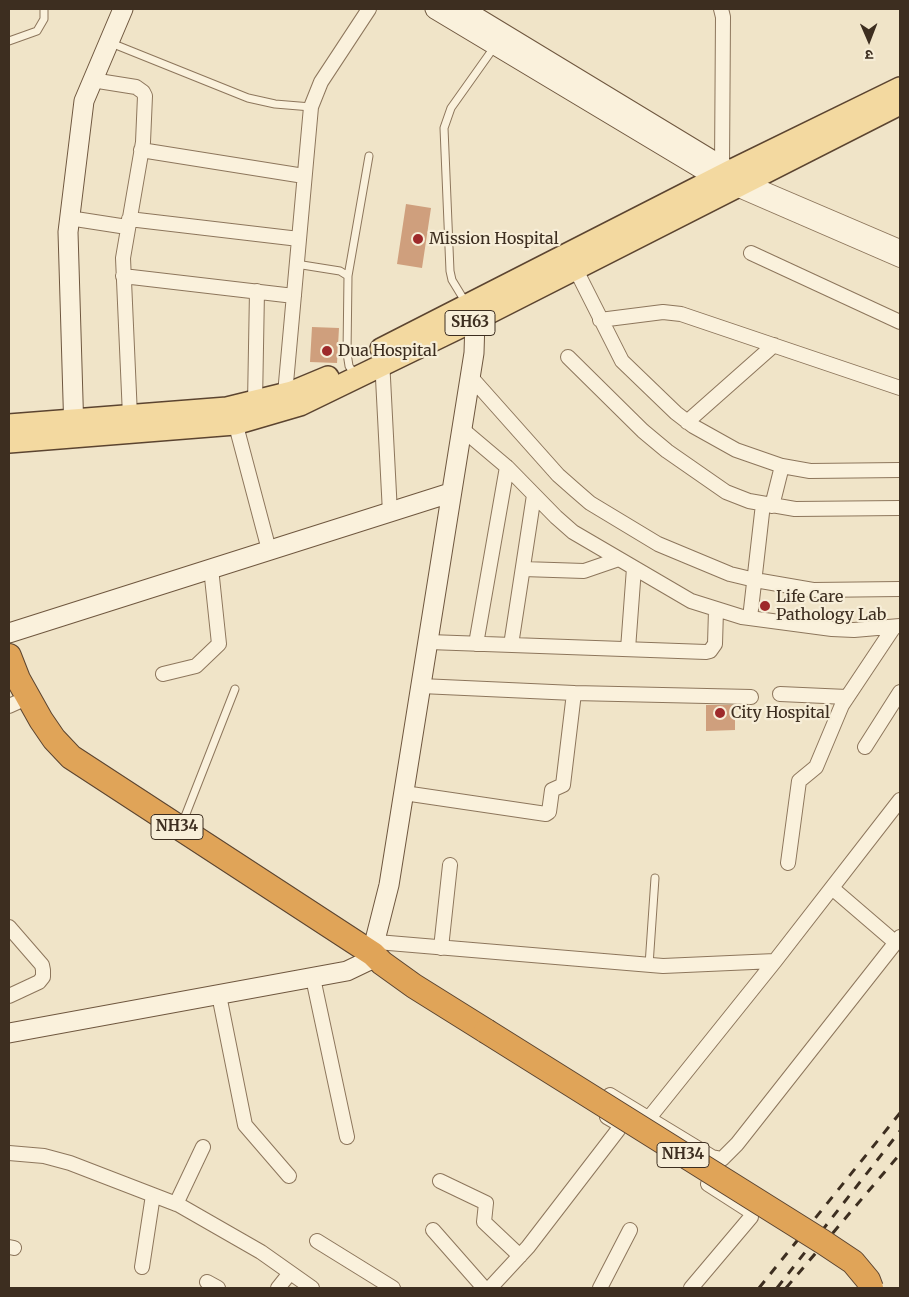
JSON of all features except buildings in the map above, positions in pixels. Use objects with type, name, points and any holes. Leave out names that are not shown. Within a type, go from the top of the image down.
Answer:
[{"type":"highway","name":"NH34","points":[[9,656],[18,679],[41,720],[62,749],[178,833]]},
{"type":"highway","name":"NH34","points":[[9,680],[14,703],[47,748],[56,757],[376,955],[460,1015],[823,1242],[853,1262],[868,1280],[871,1288]]},
{"type":"main road","name":"SH63","points":[[808,142],[900,88]]},
{"type":"main road","name":"SH63","points":[[9,425],[74,429],[234,415],[286,402],[353,372],[471,313],[730,177],[900,104]]},
{"type":"main road","name":"SH63","points":[[234,415],[255,403],[286,402]]},
{"type":"main road","name":"SH63","points":[[9,442],[130,416],[158,421]]},
{"type":"street","points":[[74,429],[68,232],[84,101],[123,9]]},
{"type":"street","points":[[286,402],[296,264],[311,107],[321,82],[369,9]]},
{"type":"street","points":[[435,9],[499,40],[730,177],[900,256]]},
{"type":"street","points":[[463,9],[499,40]]},
{"type":"street","points":[[720,9],[723,17],[730,177]]},
{"type":"street","points":[[92,80],[136,87],[143,92],[145,121],[128,223],[123,276],[130,416]]},
{"type":"street","points":[[141,150],[304,176]]},
{"type":"street","points":[[70,218],[299,238]]},
{"type":"street","points":[[751,253],[900,322]]},
{"type":"street","points":[[571,262],[622,361],[648,388],[688,422],[736,450],[782,466],[810,471],[900,470]]},
{"type":"street","points":[[123,276],[294,296]]},
{"type":"street","points":[[255,403],[256,291]]},
{"type":"street","points":[[600,320],[672,312],[691,316],[900,388]]},
{"type":"street","points":[[376,955],[429,642],[450,493],[476,337],[471,313]]},
{"type":"street","points":[[688,422],[774,345]]},
{"type":"street","points":[[381,357],[390,513]]},
{"type":"street","points":[[568,357],[642,431],[726,492],[768,505],[795,509],[900,508]]},
{"type":"street","points":[[469,375],[558,475],[590,503],[658,544],[730,574],[754,580],[813,590],[900,589]]},
{"type":"street","points":[[234,415],[269,550]]},
{"type":"street","points":[[462,429],[507,467],[573,532],[691,601],[716,610],[750,618],[832,629],[854,630],[897,627]]},
{"type":"street","points":[[750,618],[754,580],[768,505],[782,466]]},
{"type":"street","points":[[476,644],[507,467]]},
{"type":"street","points":[[9,633],[450,493]]},
{"type":"street","points":[[511,645],[534,495]]},
{"type":"street","points":[[523,568],[584,572],[619,559]]},
{"type":"street","points":[[163,674],[196,666],[219,644],[215,591],[210,568]]},
{"type":"street","points":[[628,649],[634,568]]},
{"type":"street","points":[[429,642],[710,651],[715,644],[716,610]]},
{"type":"street","points":[[788,863],[799,781],[816,767],[838,711],[897,627]]},
{"type":"street","points":[[421,686],[574,693],[750,697]]},
{"type":"street","points":[[865,747],[900,692]]},
{"type":"street","points":[[404,793],[546,814],[549,812],[552,790],[563,785],[574,693]]},
{"type":"street","points":[[780,694],[847,697]]},
{"type":"street","points":[[649,1118],[776,961],[900,800]]},
{"type":"street","points":[[441,948],[450,865]]},
{"type":"street","points":[[460,1015],[474,1014],[485,1019],[712,1157],[722,1159],[898,940],[832,888]]},
{"type":"street","points":[[9,927],[42,965],[43,970],[43,977],[39,982],[9,996]]},
{"type":"street","points":[[9,1033],[347,971],[376,955],[441,948],[672,966],[776,961]]},
{"type":"street","points":[[313,978],[346,1137]]},
{"type":"street","points":[[219,995],[245,1125],[289,1176]]},
{"type":"street","points":[[460,1015],[479,1037],[619,1124],[619,1127],[751,1213],[750,1217],[691,1288]]},
{"type":"street","points":[[490,1288],[520,1256],[619,1127]]},
{"type":"street","points":[[176,1204],[203,1147]]},
{"type":"street","points":[[9,1153],[44,1156],[70,1163],[176,1204],[261,1252],[312,1288]]},
{"type":"street","points":[[440,1181],[486,1203],[484,1222],[520,1256]]},
{"type":"street","points":[[142,1267],[153,1195]]},
{"type":"street","points":[[433,1230],[484,1288]]},
{"type":"street","points":[[600,1288],[630,1230]]},
{"type":"street","points":[[317,1241],[393,1288]]},
{"type":"street","points":[[278,1288],[290,1273]]},
{"type":"lane","points":[[9,41],[37,31],[44,19],[44,9]]},
{"type":"lane","points":[[471,313],[452,280],[450,271],[444,128],[451,108],[499,40]]},
{"type":"lane","points":[[108,42],[248,98],[275,104],[311,107]]},
{"type":"lane","points":[[353,372],[347,353],[348,276],[369,156]]},
{"type":"lane","points":[[296,264],[340,271],[348,276]]},
{"type":"lane","points":[[178,833],[235,689]]},
{"type":"lane","points":[[649,965],[655,878]]},
{"type":"railway","points":[[759,1288],[900,1113]]},
{"type":"railway","points":[[777,1288],[900,1131]]},
{"type":"railway","points":[[786,1288],[900,1154]]},
{"type":"place","name":"Mission Hospital","points":[[418,239]]},
{"type":"place","name":"Dua Hospital","points":[[327,351]]},
{"type":"place","name":"Life Care Pathology Lab","points":[[765,606]]},
{"type":"place","name":"City Hospital","points":[[720,713]]}]
